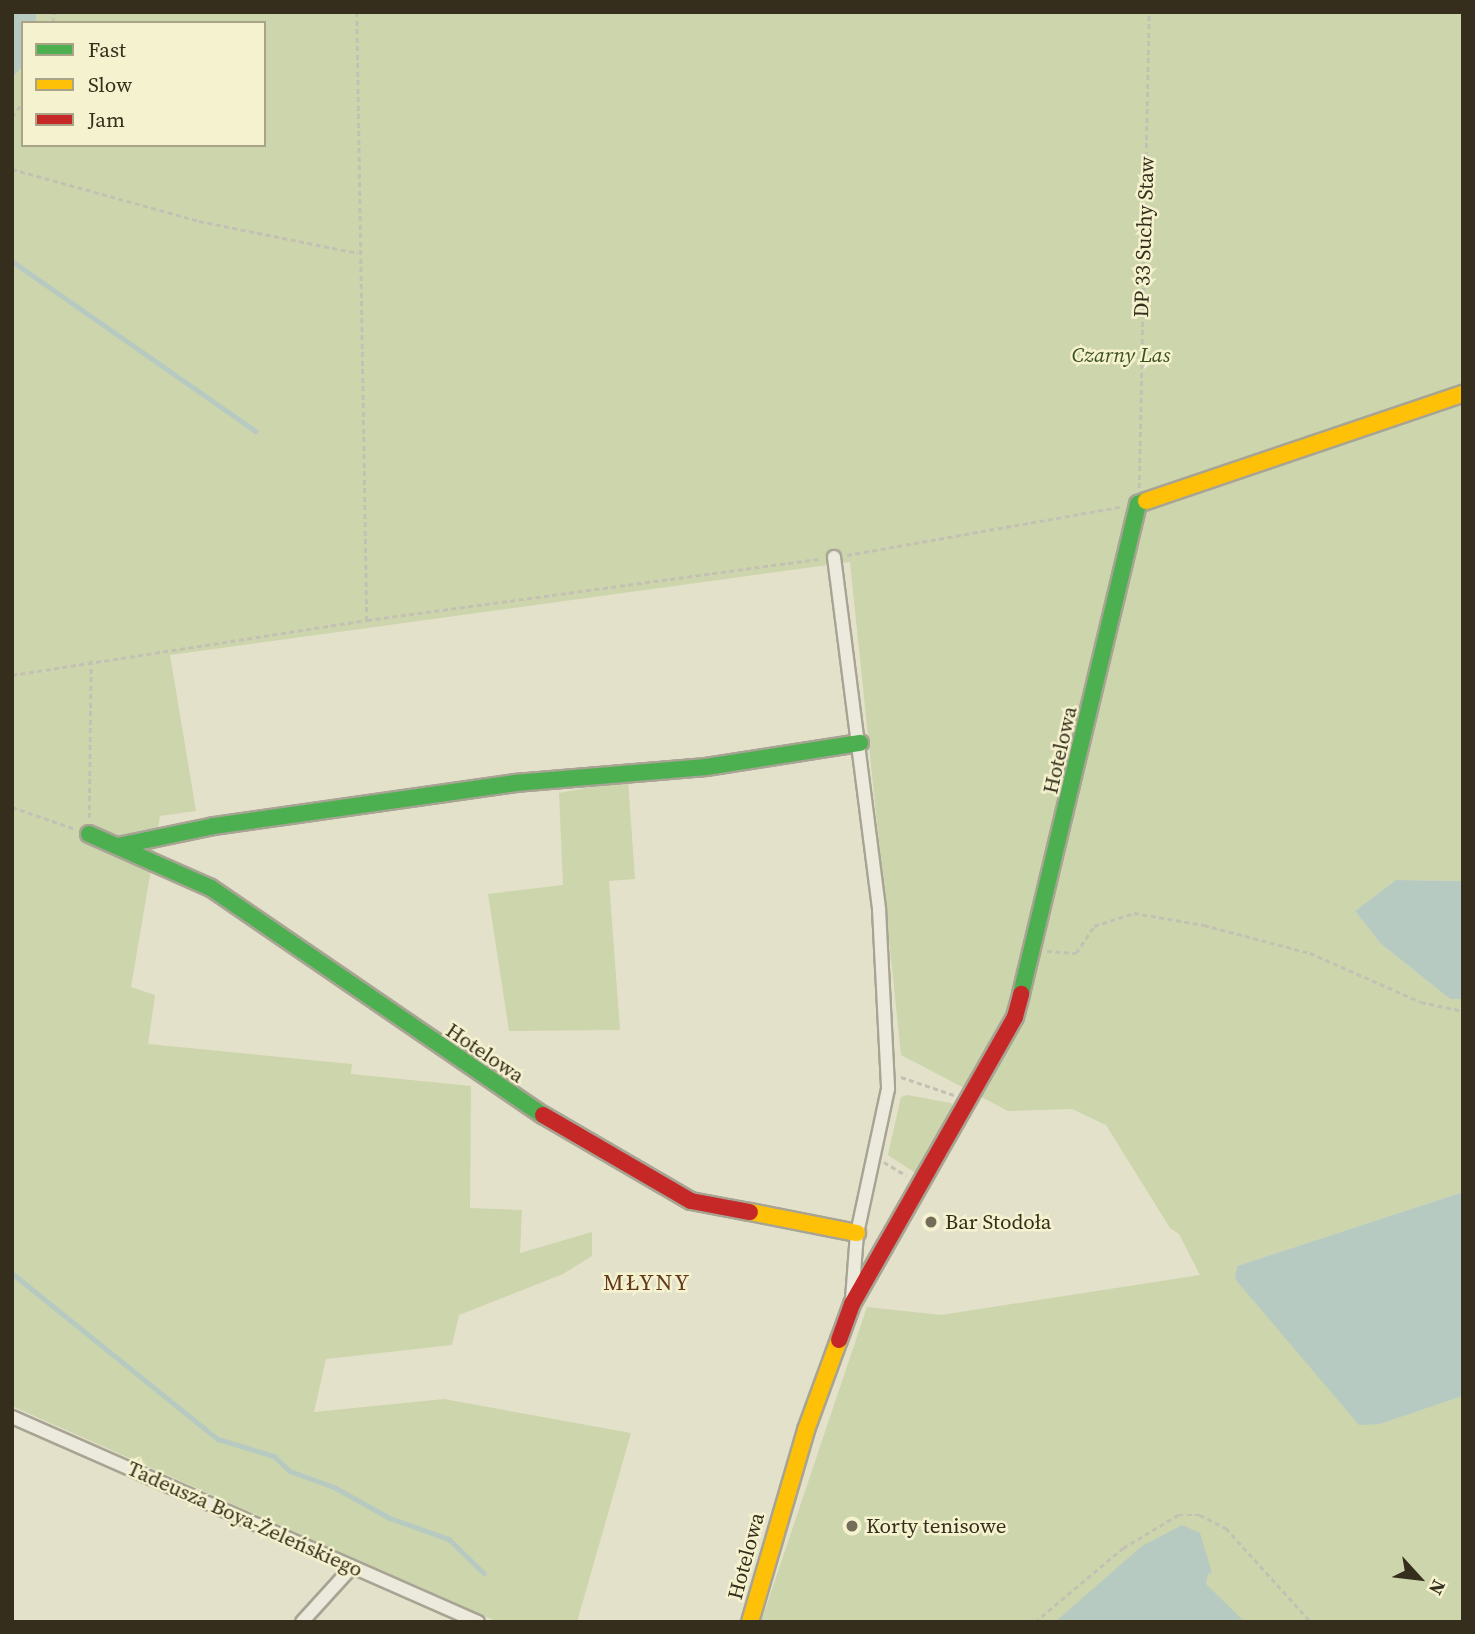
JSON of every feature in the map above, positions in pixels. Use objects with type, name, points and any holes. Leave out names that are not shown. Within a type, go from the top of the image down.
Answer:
[{"type":"street","points":[[1138,504],[1463,394]]},
{"type":"street","name":"Hotelowa","points":[[750,1622],[806,1430],[852,1304],[1015,1017],[1034,951],[1138,504]]},
{"type":"street","name":"Hotelowa","points":[[834,557],[860,743],[879,909],[888,1074],[875,1157],[857,1233],[852,1304]]},
{"type":"street","points":[[118,846],[214,826],[515,783],[706,767],[860,743]]},
{"type":"street","name":"Hotelowa","points":[[89,834],[211,888],[514,1098],[691,1201],[857,1233]]},
{"type":"street","name":"Tadeusza Boya-Żeleńskiego","points":[[12,1418],[478,1622]]},
{"type":"street","points":[[302,1622],[352,1567]]},
{"type":"path","points":[[357,12],[358,253],[368,620]]},
{"type":"path","name":"DP 33 Suchy Staw","points":[[1138,504],[1149,12]]},
{"type":"path","points":[[12,169],[199,221],[358,253]]},
{"type":"path","points":[[12,675],[91,660],[368,620],[834,557],[1138,504]]},
{"type":"path","points":[[12,807],[89,834],[91,660]]},
{"type":"path","points":[[1034,951],[1076,953],[1094,926],[1134,913],[1204,925],[1310,953],[1421,1002],[1463,1011]]},
{"type":"path","points":[[888,1074],[967,1100]]},
{"type":"path","points":[[875,1157],[920,1183]]},
{"type":"path","points":[[1035,1622],[1123,1548],[1178,1515],[1200,1516],[1226,1528],[1311,1622]]},
{"type":"green space","name":"Czarny Las","points":[[36,12],[1463,12],[1463,881],[1396,880],[1355,911],[1380,943],[1450,999],[1463,999],[1463,1192],[1237,1266],[1235,1279],[1380,1424],[1463,1396],[1463,1622],[761,1622],[867,1307],[941,1315],[1200,1275],[1179,1234],[1170,1228],[1106,1125],[1072,1109],[1008,1111],[901,1055],[850,562],[170,655],[196,811],[160,816],[131,987],[155,995],[148,1044],[352,1064],[351,1074],[471,1086],[470,1208],[522,1210],[520,1253],[592,1232],[592,1256],[563,1274],[459,1315],[452,1345],[326,1359],[314,1412],[444,1399],[631,1433],[577,1622],[498,1622],[12,1406],[12,78],[21,68],[21,147],[266,147],[266,21],[36,21]]},
{"type":"green space","points":[[628,780],[635,879],[609,881],[620,1030],[509,1031],[488,894],[563,885],[559,793]]},
{"type":"green space","points":[[907,1095],[951,1103],[954,1109],[917,1174],[888,1155],[901,1097]]},
{"type":"shaded area","points":[[12,12],[36,12],[36,21],[21,21],[21,68],[12,78]]},
{"type":"shaded area","points":[[1396,880],[1463,881],[1463,999],[1450,999],[1380,943],[1355,911]]},
{"type":"shaded area","points":[[1463,1192],[1463,1396],[1380,1424],[1359,1425],[1235,1279],[1237,1266]]},
{"type":"shaded area","points":[[1182,1525],[1200,1533],[1212,1573],[1208,1574],[1206,1584],[1245,1622],[1055,1622],[1142,1546]]},
{"type":"waterway","points":[[12,261],[256,431]]},
{"type":"waterway","points":[[12,1273],[218,1439],[274,1456],[290,1471],[334,1487],[390,1518],[449,1539],[484,1573]]},
{"type":"traffic: fast","points":[[1021,994],[1138,504],[1146,501]]},
{"type":"traffic: fast","points":[[118,846],[214,826],[515,783],[706,767],[860,743]]},
{"type":"traffic: fast","points":[[89,834],[211,888],[543,1115]]},
{"type":"traffic: slow","points":[[1146,501],[1463,394]]},
{"type":"traffic: slow","points":[[750,1212],[857,1233]]},
{"type":"traffic: slow","points":[[750,1622],[806,1430],[839,1340]]},
{"type":"traffic: jam","points":[[839,1340],[852,1304],[1015,1017],[1021,994]]},
{"type":"traffic: jam","points":[[543,1115],[691,1201],[750,1212]]},
{"type":"place","name":"Bar Stodoła","points":[[931,1222]]},
{"type":"place","name":"Korty tenisowe","points":[[852,1526]]},
{"type":"district","name":"MŁYNY","points":[[647,1282]]}]
